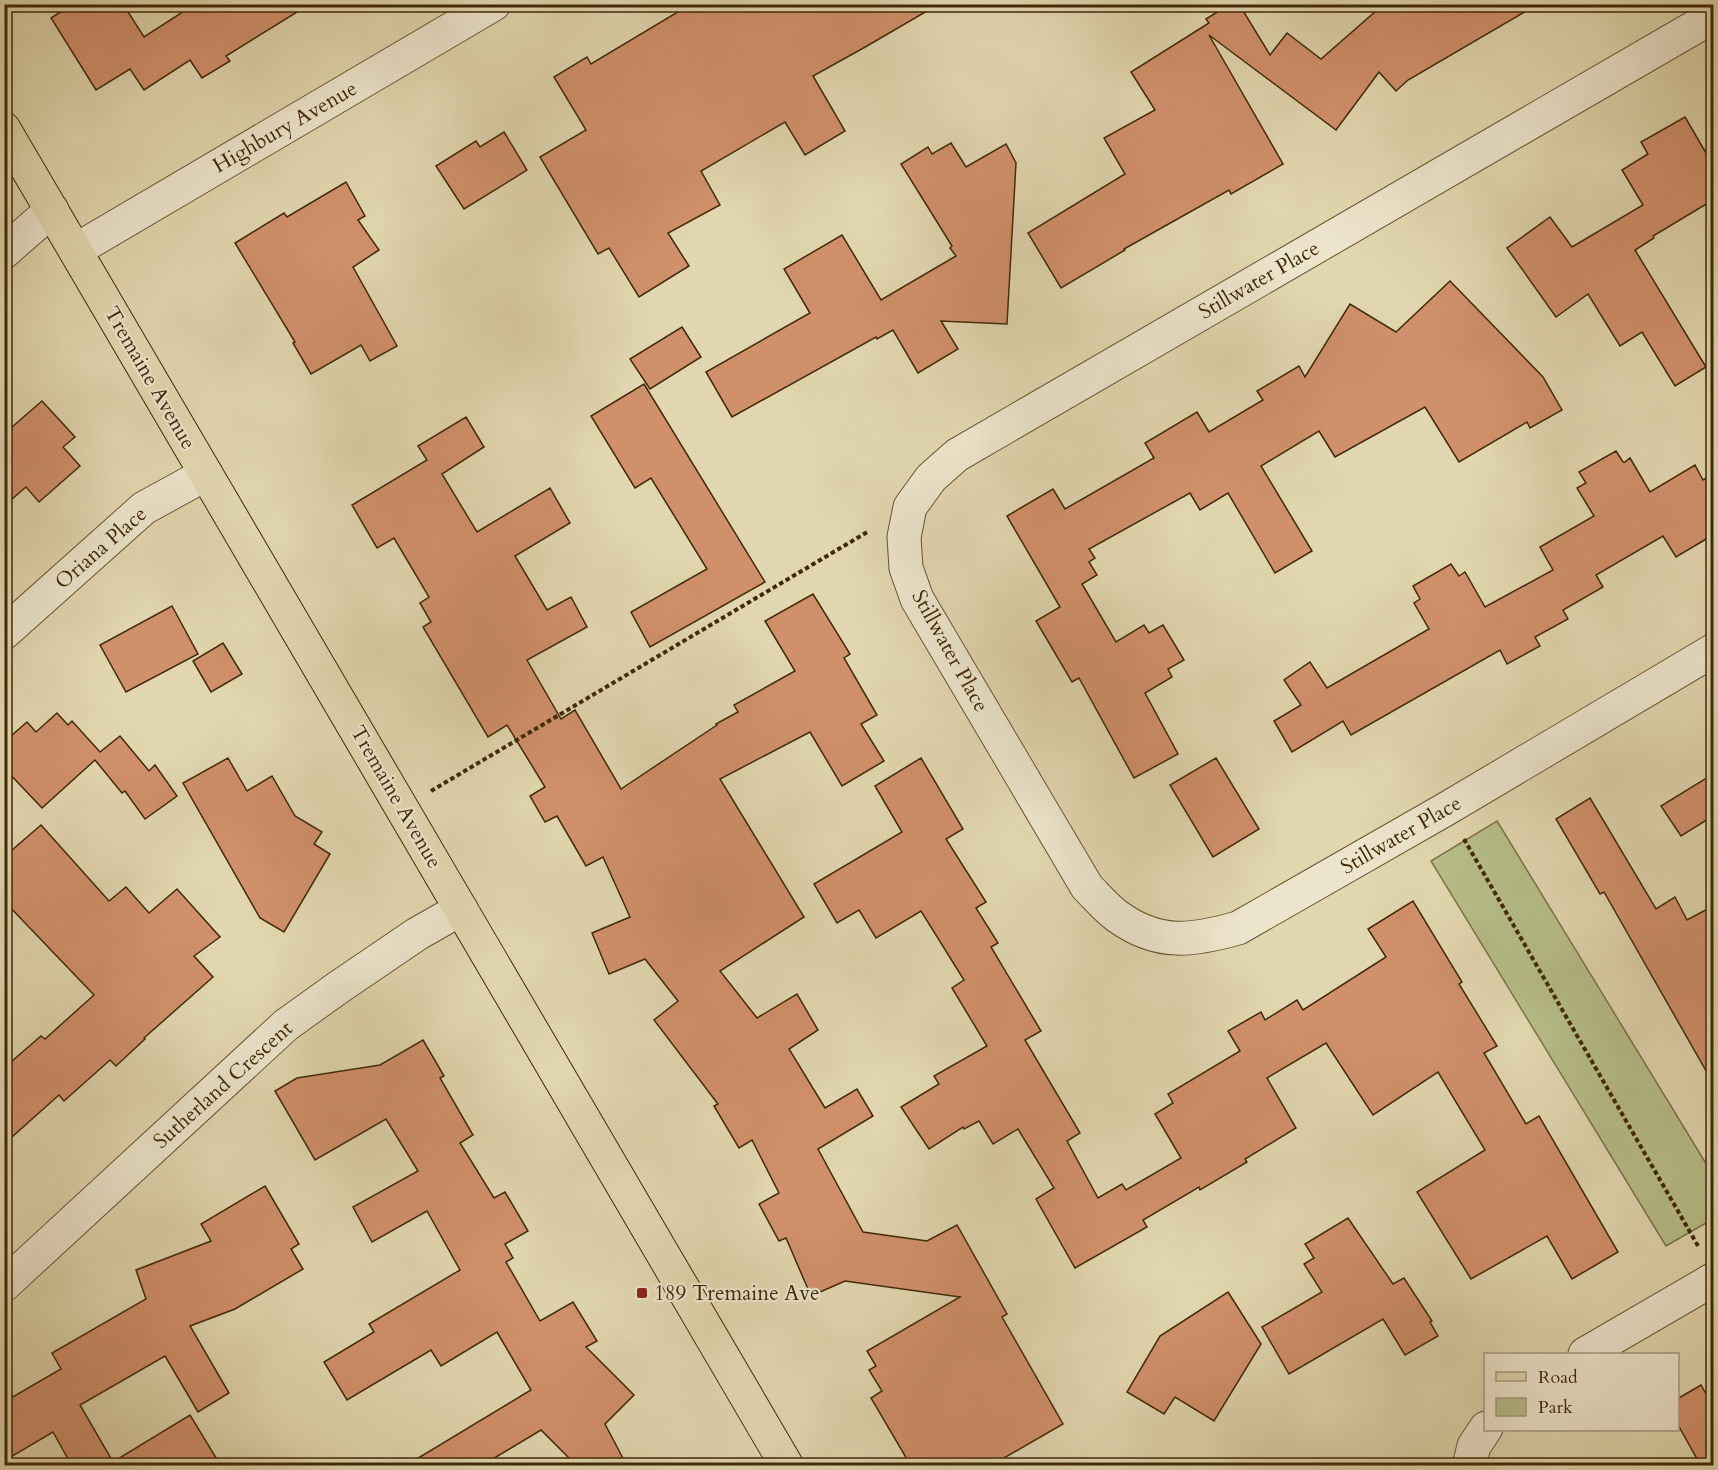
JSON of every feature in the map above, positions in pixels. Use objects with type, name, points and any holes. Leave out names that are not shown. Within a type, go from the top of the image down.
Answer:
[{"type":"main road","name":"Tremaine Avenue","points":[[4,129],[787,1466]]},
{"type":"street","name":"Highbury Avenue","points":[[76,250],[494,4]]},
{"type":"street","name":"Stillwater Place","points":[[1713,16],[957,455],[931,478],[910,507],[904,537],[906,568],[917,599],[1087,887],[1116,915],[1140,931],[1172,939],[1204,937],[1238,928],[1446,809],[1713,650]]},
{"type":"street","points":[[4,252],[52,210]]},
{"type":"street","name":"Oriana Place","points":[[4,633],[144,508],[206,474]]},
{"type":"street","name":"Sutherland Crescent","points":[[4,1285],[286,1026],[378,960],[461,909]]},
{"type":"street","points":[[1586,1353],[1708,1267]]},
{"type":"street","points":[[1468,1466],[1474,1446],[1484,1430]]},
{"type":"path","points":[[402,808],[910,507]]},
{"type":"path","points":[[1446,809],[1708,1267]]},
{"type":"green space","points":[[1497,821],[1713,1175],[1713,1219],[1666,1246],[1431,861]]},
{"type":"building","points":[[73,4],[123,4],[144,37],[195,4],[310,4],[226,56],[230,61],[202,78],[190,60],[144,90],[130,69],[96,90],[51,18]]},
{"type":"building","points":[[691,4],[939,4],[813,76],[845,131],[805,155],[785,122],[701,171],[720,205],[668,233],[689,266],[639,297],[609,248],[598,254],[540,157],[586,130],[554,77],[587,57],[591,64]]},
{"type":"building","points":[[1230,4],[1239,4],[1270,55],[1287,33],[1321,59],[1384,4],[1538,4],[1408,80],[1396,91],[1379,72],[1336,130],[1209,35],[1283,164],[1231,194],[1229,190],[1124,249],[1061,288],[1028,233],[1125,174],[1104,138],[1155,110],[1131,72],[1209,23],[1206,19]]},
{"type":"building","points":[[1685,117],[1713,165],[1713,200],[1653,236],[1654,238],[1635,250],[1706,367],[1675,386],[1642,332],[1620,346],[1588,294],[1556,317],[1507,248],[1550,217],[1572,247],[1643,205],[1622,170],[1648,154],[1641,142]]},
{"type":"building","points":[[504,132],[527,170],[464,209],[436,166],[476,141],[480,147]]},
{"type":"building","points":[[951,143],[966,167],[1006,144],[1016,163],[1007,324],[941,321],[958,349],[918,373],[893,330],[877,339],[876,337],[732,417],[706,372],[810,313],[784,269],[842,235],[881,300],[956,256],[901,164],[928,147],[932,154]]},
{"type":"building","points":[[346,182],[365,216],[358,220],[379,250],[353,267],[397,346],[370,361],[361,345],[311,374],[293,343],[295,342],[235,243],[284,213],[287,217]]},
{"type":"building","points":[[1450,281],[1543,377],[1562,410],[1530,428],[1527,422],[1459,462],[1425,407],[1335,457],[1319,431],[1261,466],[1312,551],[1275,573],[1228,493],[1200,510],[1190,493],[1089,549],[1095,558],[1089,562],[1097,575],[1082,584],[1116,642],[1144,625],[1149,633],[1163,625],[1184,660],[1168,669],[1172,677],[1145,693],[1178,754],[1134,778],[1079,678],[1072,682],[1036,621],[1060,607],[1007,516],[1053,489],[1065,509],[1154,458],[1145,443],[1197,412],[1209,432],[1263,400],[1257,391],[1299,366],[1305,377],[1350,304],[1396,332]]},
{"type":"building","points":[[682,327],[701,357],[650,389],[630,359]]},
{"type":"building","points":[[644,384],[765,582],[650,647],[631,612],[707,569],[651,478],[635,488],[591,416]]},
{"type":"building","points":[[42,401],[75,437],[63,447],[80,466],[39,502],[26,487],[4,506],[4,434]]},
{"type":"building","points":[[466,417],[484,447],[442,474],[477,532],[550,488],[570,523],[515,556],[547,610],[571,597],[587,627],[527,660],[561,719],[575,710],[621,789],[716,724],[738,712],[734,705],[795,671],[765,621],[813,594],[850,654],[844,658],[877,715],[861,724],[884,761],[842,786],[810,732],[720,779],[804,917],[720,971],[757,1018],[797,994],[818,1030],[789,1049],[825,1108],[857,1089],[873,1116],[818,1149],[863,1232],[927,1241],[957,1225],[1007,1314],[1002,1317],[1063,1424],[990,1466],[911,1466],[871,1398],[882,1391],[869,1370],[876,1366],[867,1351],[960,1297],[845,1281],[811,1296],[786,1238],[779,1241],[759,1204],[779,1193],[752,1140],[739,1148],[714,1106],[718,1104],[654,1020],[678,1001],[645,959],[609,974],[592,933],[630,917],[603,857],[586,866],[557,816],[545,822],[530,796],[545,787],[507,725],[488,737],[423,627],[431,622],[420,603],[429,597],[394,538],[377,548],[352,505],[427,460],[418,446]]},
{"type":"building","points":[[1616,451],[1623,462],[1630,458],[1650,492],[1695,465],[1703,480],[1713,474],[1713,535],[1676,557],[1663,536],[1596,575],[1603,587],[1563,610],[1568,619],[1535,637],[1540,646],[1507,664],[1500,650],[1351,735],[1343,721],[1292,752],[1274,721],[1301,705],[1284,680],[1310,662],[1327,688],[1429,629],[1414,603],[1420,599],[1413,586],[1451,564],[1459,576],[1465,572],[1485,607],[1553,570],[1540,547],[1594,516],[1577,488],[1586,483],[1579,472]]},
{"type":"building","points":[[172,606],[198,654],[126,692],[100,645]]},
{"type":"building","points":[[223,643],[242,674],[211,692],[193,661]]},
{"type":"building","points":[[57,713],[68,725],[72,721],[100,752],[120,736],[149,771],[155,765],[177,796],[145,819],[125,791],[122,793],[95,760],[42,808],[4,768],[4,742],[27,722],[36,732]]},
{"type":"building","points":[[228,758],[247,791],[272,776],[295,816],[322,832],[314,844],[330,854],[284,932],[260,918],[183,783]]},
{"type":"building","points":[[921,758],[963,829],[946,839],[986,902],[976,908],[998,943],[991,947],[1041,1031],[1025,1040],[1080,1133],[1067,1141],[1098,1198],[1122,1184],[1126,1190],[1181,1158],[1155,1114],[1173,1103],[1168,1094],[1240,1051],[1228,1031],[1261,1012],[1265,1020],[1297,1000],[1303,1010],[1386,957],[1368,929],[1413,901],[1462,982],[1459,984],[1497,1046],[1484,1053],[1526,1124],[1539,1116],[1618,1252],[1572,1279],[1547,1236],[1471,1279],[1417,1192],[1485,1150],[1438,1072],[1373,1115],[1326,1043],[1267,1078],[1296,1128],[1245,1159],[1247,1162],[1143,1220],[1147,1227],[1075,1268],[1036,1199],[1054,1188],[1018,1129],[993,1144],[979,1121],[964,1129],[963,1127],[929,1149],[901,1107],[939,1084],[934,1076],[987,1046],[952,988],[964,980],[921,911],[876,938],[859,910],[837,923],[814,884],[902,832],[875,786]]},
{"type":"building","points":[[1216,758],[1259,829],[1213,857],[1170,785]]},
{"type":"building","points":[[1713,774],[1713,816],[1681,836],[1661,806]]},
{"type":"building","points":[[1590,798],[1656,909],[1675,897],[1687,920],[1713,906],[1713,1083],[1604,892],[1600,894],[1556,819]]},
{"type":"building","points":[[41,825],[109,901],[126,887],[149,913],[177,889],[220,937],[194,956],[213,977],[116,1066],[110,1060],[64,1101],[59,1095],[4,1144],[4,1068],[41,1036],[45,1039],[94,995],[4,901],[4,857]]},
{"type":"building","points":[[423,1040],[444,1076],[440,1078],[473,1135],[460,1143],[494,1198],[505,1192],[528,1231],[505,1244],[513,1258],[506,1262],[540,1321],[573,1302],[597,1341],[586,1347],[634,1395],[605,1424],[627,1466],[577,1466],[541,1430],[481,1466],[405,1466],[531,1390],[497,1332],[441,1366],[431,1350],[347,1400],[324,1362],[374,1332],[369,1324],[460,1270],[427,1211],[372,1242],[353,1207],[418,1171],[386,1119],[315,1160],[275,1091],[297,1078],[380,1065]]},
{"type":"building","points":[[265,1186],[299,1244],[291,1249],[303,1269],[235,1309],[190,1326],[229,1393],[198,1412],[165,1356],[80,1405],[113,1462],[190,1415],[221,1466],[72,1466],[53,1432],[4,1461],[4,1402],[61,1369],[52,1353],[146,1299],[136,1270],[211,1241],[201,1224]]},
{"type":"building","points":[[1348,1218],[1393,1284],[1404,1278],[1432,1321],[1430,1322],[1438,1336],[1405,1355],[1383,1319],[1289,1374],[1262,1327],[1322,1292],[1304,1264],[1314,1258],[1305,1244]]},
{"type":"building","points":[[1228,1292],[1261,1344],[1214,1421],[1175,1397],[1164,1414],[1127,1392],[1160,1336]]},
{"type":"building","points":[[1701,1385],[1713,1406],[1713,1466],[1701,1466],[1679,1427],[1679,1398]]},
{"type":"place","name":"189 Tremaine Ave","points":[[642,1293]]}]
